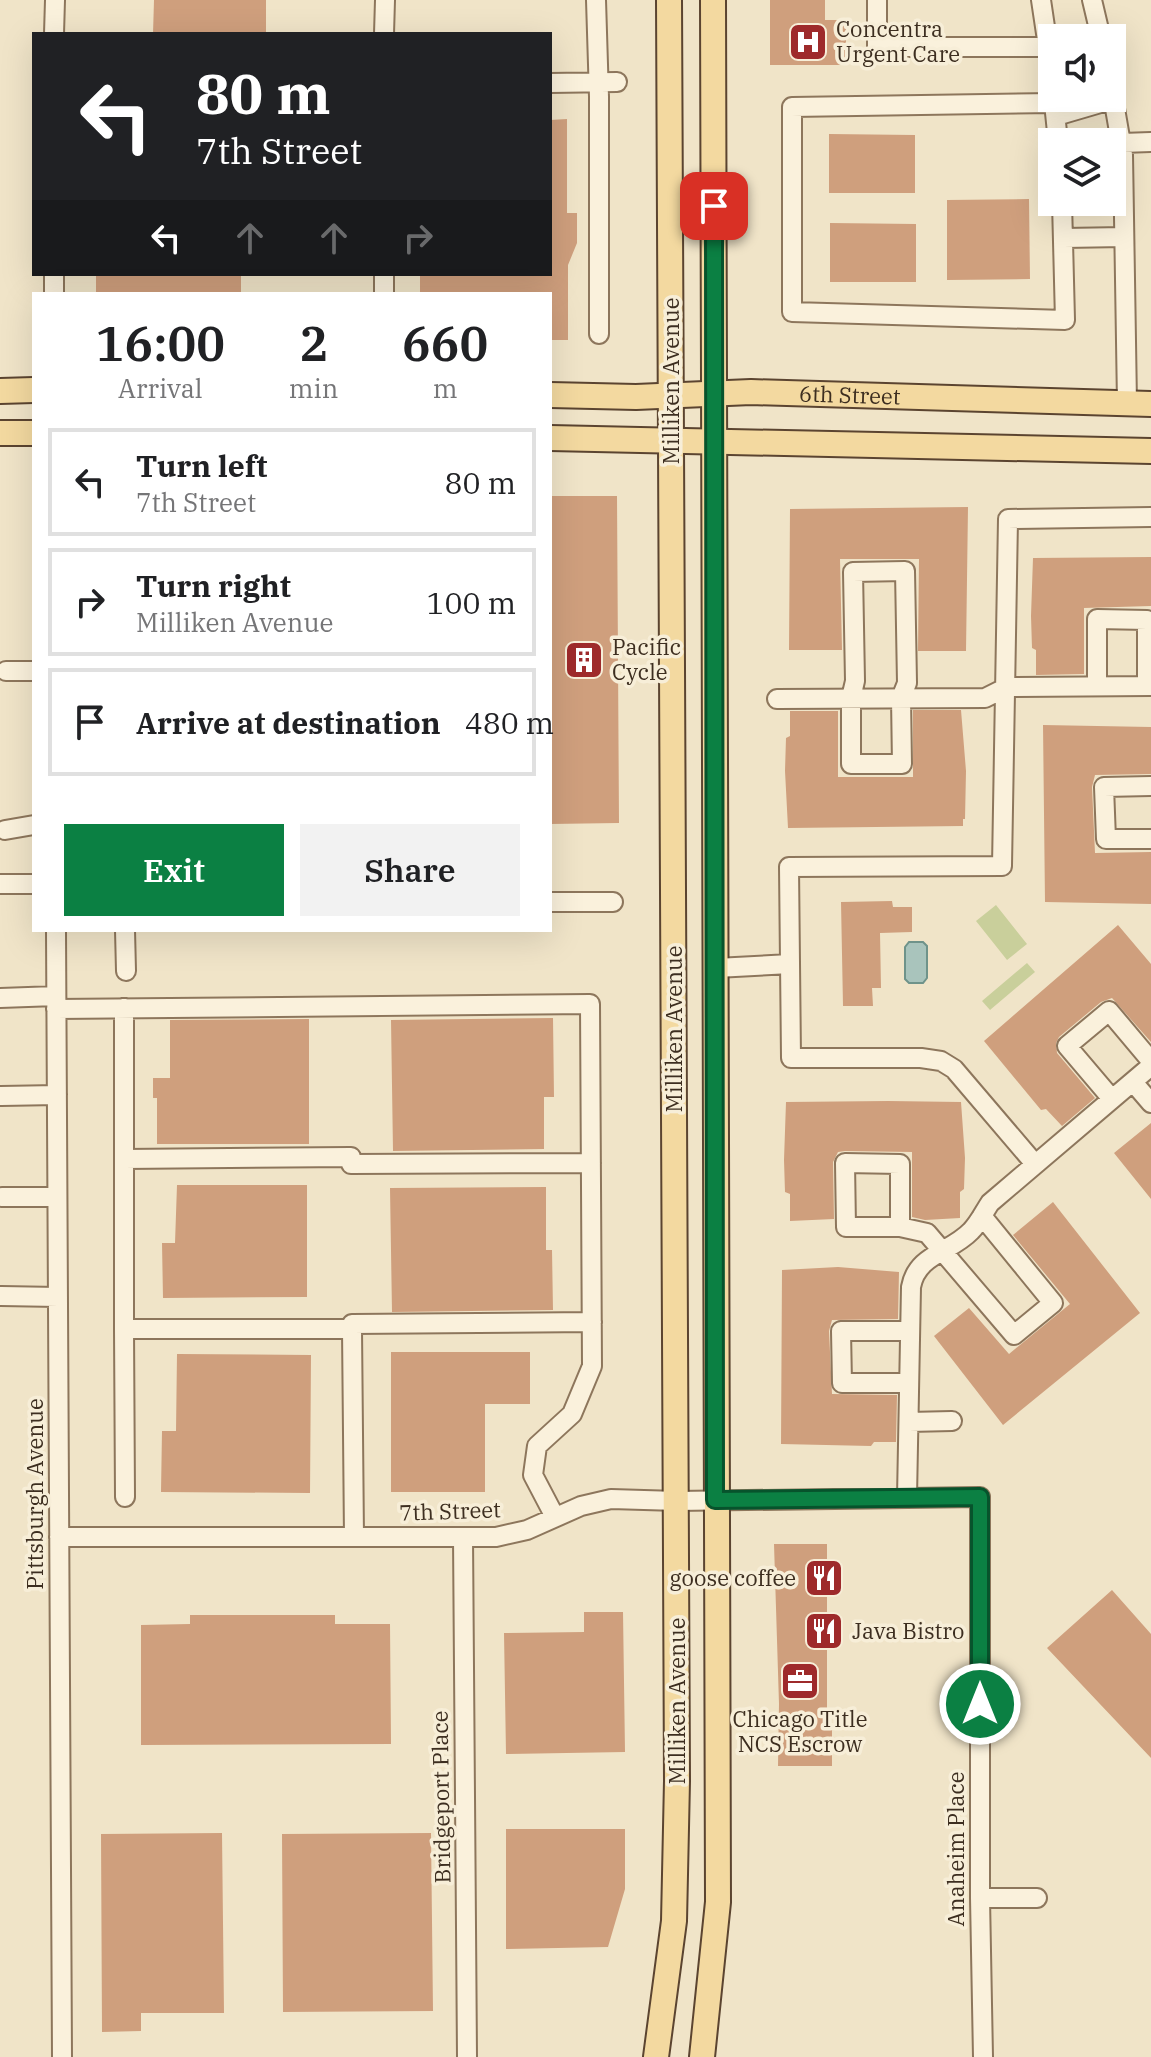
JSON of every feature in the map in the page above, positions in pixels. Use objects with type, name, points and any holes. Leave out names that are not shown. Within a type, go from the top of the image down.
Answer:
[{"type":"main road","name":"Milliken Avenue","points":[[656,2057],[674,1921],[677,1781],[669,0]]},
{"type":"main road","name":"Milliken Avenue","points":[[702,2057],[718,1902],[713,0]]},
{"type":"main road","points":[[0,391],[32,390]]},
{"type":"main road","name":"6th Street","points":[[552,395],[636,397],[751,392],[1139,403]]},
{"type":"main road","points":[[0,433],[32,433]]},
{"type":"main road","points":[[552,438],[1151,451]]},
{"type":"street","points":[[54,32],[55,0]]},
{"type":"street","points":[[384,32],[385,0]]},
{"type":"street","points":[[596,0],[599,334]]},
{"type":"street","points":[[877,0],[877,47],[1048,47],[1041,0]]},
{"type":"street","points":[[1092,0],[1098,24]]},
{"type":"street","points":[[552,83],[617,82]]},
{"type":"street","points":[[1057,128],[1054,103],[792,107],[792,312],[1065,320],[1063,216]]},
{"type":"street","points":[[1056,116],[1067,112]]},
{"type":"street","points":[[1126,143],[1151,142]]},
{"type":"street","points":[[1124,216],[1139,403]]},
{"type":"street","points":[[1064,238],[1124,237]]},
{"type":"street","points":[[1035,1164],[966,1080],[941,1061],[921,1058],[791,1058],[789,867],[1002,866],[1008,519],[1151,517]]},
{"type":"street","points":[[905,571],[907,683],[901,698],[902,764],[851,764],[851,698],[855,681],[853,572],[905,571]]},
{"type":"street","points":[[777,699],[985,698],[1007,687],[1149,686],[1147,620],[1097,619],[1097,686]]},
{"type":"street","points":[[6,671],[32,671]]},
{"type":"street","points":[[1151,786],[1104,787],[1106,839],[1151,839]]},
{"type":"street","points":[[5,830],[32,825]]},
{"type":"street","points":[[0,884],[32,884]]},
{"type":"street","points":[[552,902],[613,902]]},
{"type":"street","name":"Pittsburgh Avenue","points":[[56,932],[62,2057]]},
{"type":"street","points":[[125,932],[126,971]]},
{"type":"street","points":[[716,968],[790,964]]},
{"type":"street","points":[[0,998],[124,1008],[590,1004],[592,1366],[572,1414],[537,1446],[533,1475],[555,1517]]},
{"type":"street","points":[[124,1008],[125,1497]]},
{"type":"street","points":[[907,1497],[913,1273],[925,1260],[972,1230],[990,1203],[1133,1082],[1151,1064],[1109,1011],[1067,1046],[1112,1099]]},
{"type":"street","points":[[1133,1082],[1151,1103]]},
{"type":"street","points":[[1,1096],[57,1095]]},
{"type":"street","points":[[124,1159],[591,1163]]},
{"type":"street","points":[[900,1227],[900,1164],[845,1163],[846,1227],[900,1227],[927,1233],[945,1250],[1014,1335],[1053,1303],[982,1216]]},
{"type":"street","points":[[2,1197],[57,1197]]},
{"type":"street","points":[[1,1296],[58,1297]]},
{"type":"street","points":[[352,1324],[592,1322]]},
{"type":"street","points":[[124,1329],[352,1329],[354,1537]]},
{"type":"street","points":[[909,1383],[842,1383],[841,1331],[910,1331]]},
{"type":"street","points":[[909,1422],[952,1421]]},
{"type":"street","name":"7th Street","points":[[59,1537],[496,1537],[527,1530],[581,1506],[611,1499],[980,1497]]},
{"type":"street","name":"Anaheim Place","points":[[980,1497],[983,2057]]},
{"type":"street","name":"Bridgeport Place","points":[[463,1537],[467,2057]]},
{"type":"street","points":[[980,1898],[1037,1898]]},
{"type":"green space","points":[[996,905],[1027,944],[1007,960],[976,921]]},
{"type":"green space","points":[[1027,963],[1035,972],[990,1010],[982,1001]]},
{"type":"water","points":[[909,942],[923,942],[927,946],[927,978],[923,983],[909,983],[905,979],[905,947]]},
{"type":"building","points":[[154,0],[266,0],[266,32],[153,32]]},
{"type":"building","name":"Concentra Urgent Care","points":[[770,0],[825,0],[825,20],[846,20],[846,65],[770,65]]},
{"type":"building","points":[[567,119],[567,213],[577,213],[577,243],[568,265],[568,340],[552,340],[552,292],[420,292],[420,276],[552,276],[552,120]]},
{"type":"building","points":[[829,134],[915,135],[915,193],[829,193]]},
{"type":"building","points":[[1029,199],[1030,279],[947,280],[947,200]]},
{"type":"building","points":[[830,223],[916,224],[916,282],[830,282]]},
{"type":"building","points":[[96,276],[241,276],[241,292],[96,292]]},
{"type":"building","name":"Pacific Cycle","points":[[552,496],[617,496],[619,823],[552,824]]},
{"type":"building","points":[[968,507],[966,651],[918,651],[919,559],[840,559],[842,650],[789,650],[790,509]]},
{"type":"building","points":[[1151,557],[1151,606],[1084,608],[1084,674],[1036,675],[1031,616],[1033,558]]},
{"type":"building","points":[[913,710],[961,710],[966,771],[963,826],[788,828],[785,771],[790,711],[838,711],[838,777],[913,777]]},
{"type":"building","points":[[1043,725],[1151,727],[1151,774],[1095,775],[1092,787],[1095,853],[1151,852],[1151,904],[1045,902]]},
{"type":"building","points":[[892,901],[893,907],[912,907],[912,932],[880,933],[881,988],[872,988],[873,1006],[843,1006],[841,902]]},
{"type":"building","points":[[1118,925],[1151,964],[1151,1042],[1112,998],[1101,1002],[1059,1037],[1057,1053],[1095,1098],[1062,1126],[1046,1109],[1041,1110],[984,1041]]},
{"type":"building","points":[[553,1018],[554,1097],[544,1097],[544,1149],[393,1151],[391,1020]]},
{"type":"building","points":[[309,1019],[309,1144],[157,1144],[157,1098],[153,1098],[153,1078],[170,1078],[170,1020]]},
{"type":"building","points":[[786,1102],[961,1102],[965,1158],[960,1218],[925,1220],[912,1217],[912,1152],[845,1151],[838,1152],[833,1162],[834,1219],[790,1221],[790,1194],[785,1192]]},
{"type":"building","points":[[1151,1123],[1151,1199],[1114,1153]]},
{"type":"building","points":[[177,1185],[307,1185],[307,1297],[163,1298],[162,1243],[175,1243]]},
{"type":"building","points":[[546,1187],[546,1250],[552,1250],[553,1310],[392,1312],[390,1188]]},
{"type":"building","points":[[1053,1202],[1140,1313],[1003,1425],[934,1336],[969,1308],[1009,1354],[1070,1304],[1013,1235]]},
{"type":"building","points":[[838,1267],[899,1272],[898,1319],[832,1320],[829,1331],[832,1394],[897,1395],[896,1442],[874,1442],[871,1446],[781,1444],[782,1270]]},
{"type":"building","points":[[391,1352],[530,1352],[530,1404],[485,1404],[485,1492],[391,1492]]},
{"type":"building","points":[[177,1354],[311,1355],[310,1493],[161,1492],[162,1431],[176,1431]]},
{"type":"building","points":[[774,1544],[827,1544],[827,1728],[832,1728],[832,1766],[778,1766]]},
{"type":"building","points":[[1112,1590],[1151,1634],[1151,1758],[1047,1648]]},
{"type":"building","points":[[584,1612],[623,1612],[625,1752],[506,1754],[504,1633],[584,1632]]},
{"type":"building","points":[[190,1615],[335,1615],[335,1624],[390,1624],[391,1744],[141,1745],[141,1625],[190,1624]]},
{"type":"building","points":[[506,1829],[625,1829],[625,1889],[608,1947],[506,1949]]},
{"type":"building","points":[[222,1833],[224,2013],[141,2013],[141,2031],[102,2032],[101,1834]]},
{"type":"building","points":[[431,1833],[433,2011],[283,2012],[282,1834]]},
{"type":"place","name":"Concentra Urgent Care","points":[[808,42]]},
{"type":"place","name":"Pacific Cycle","points":[[584,660]]},
{"type":"place","name":"goose coffee","points":[[824,1578]]},
{"type":"place","name":"Java Bistro","points":[[824,1631]]},
{"type":"place","name":"Chicago Title NCS Escrow","points":[[800,1681]]},
{"type":"route","points":[[714,206],[715,1500],[980,1497],[980,1704]]}]
